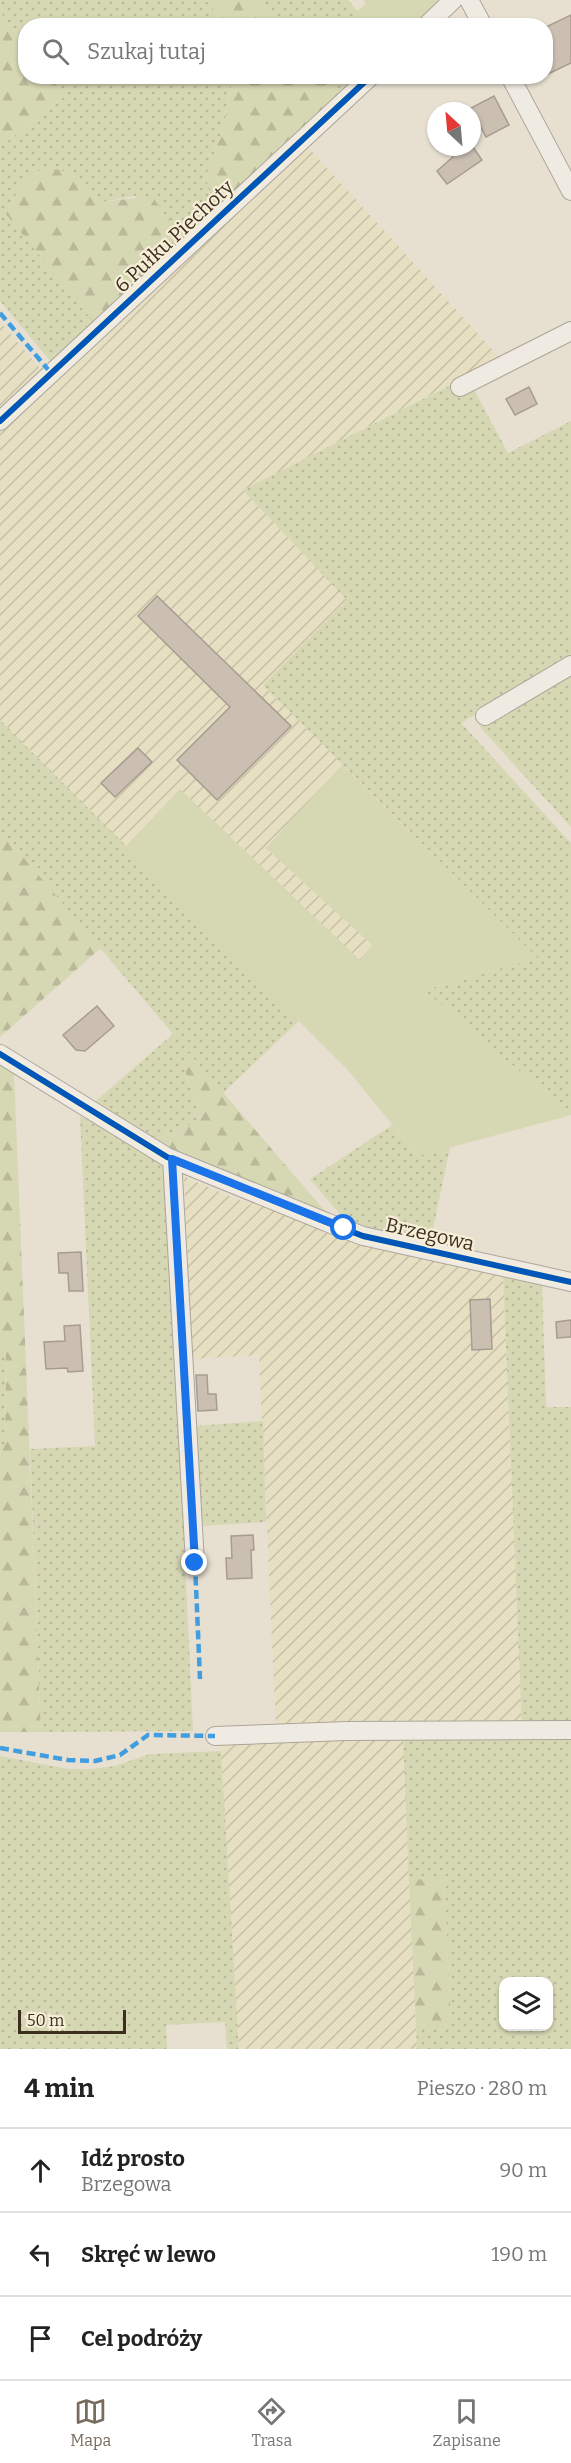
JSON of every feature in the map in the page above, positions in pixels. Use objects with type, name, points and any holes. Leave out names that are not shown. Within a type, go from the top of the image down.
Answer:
[{"type":"street","points":[[434,18],[453,0]]},
{"type":"street","points":[[469,0],[479,18]]},
{"type":"street","name":"6 Pułku Piechoty","points":[[0,421],[362,84]]},
{"type":"street","points":[[514,84],[571,191]]},
{"type":"street","points":[[460,387],[571,331]]},
{"type":"street","points":[[485,716],[571,665]]},
{"type":"street","name":"Brzegowa","points":[[0,1054],[172,1159],[363,1236],[571,1282]]},
{"type":"street","points":[[172,1159],[195,1563]]},
{"type":"street","points":[[215,1736],[346,1731],[571,1730]]},
{"type":"shaded area","points":[[307,146],[501,359],[243,490],[348,600],[263,685],[538,958],[425,989],[571,1115],[418,1156],[347,1069],[0,720],[0,432]]},
{"type":"shaded area","points":[[0,322],[43,372],[0,412]]},
{"type":"shaded area","points":[[184,1177],[251,1205],[252,1199],[503,1274],[522,1726],[276,1729],[259,1355],[192,1359]]},
{"type":"shaded area","points":[[403,1737],[417,2049],[239,2049],[220,1741]]},
{"type":"green space","points":[[0,0],[206,0],[220,18],[18,18],[18,36],[0,12]]},
{"type":"green space","points":[[206,0],[259,0],[274,18],[220,18]]},
{"type":"green space","points":[[259,0],[348,0],[363,18],[274,18]]},
{"type":"green space","points":[[363,0],[443,0],[423,18],[363,18],[357,11],[366,4]]},
{"type":"green space","points":[[0,12],[18,36],[18,84],[56,84],[65,96],[0,147]]},
{"type":"green space","points":[[56,84],[232,84],[224,126],[206,176],[214,213],[184,241],[135,196],[103,202],[95,324],[52,363],[0,301],[0,147],[65,96]]},
{"type":"green space","points":[[232,84],[329,84],[339,96],[214,213],[206,176],[224,126]]},
{"type":"green space","points":[[329,84],[353,84],[339,96]]},
{"type":"green space","points":[[45,167],[64,171],[103,202],[152,196],[184,241],[95,324],[6,214],[21,187],[31,176]]},
{"type":"green space","points":[[451,385],[457,396],[473,388],[508,453],[571,421],[571,657],[461,723],[571,843],[571,1115],[424,990],[537,958],[263,685],[347,600],[243,490]]},
{"type":"green space","points":[[571,672],[571,827],[480,727]]},
{"type":"green space","points":[[0,720],[300,1020],[223,1093],[189,1053],[183,1065],[200,1117],[180,1131],[151,1140],[91,1105],[173,1034],[0,830]]},
{"type":"green space","points":[[342,765],[538,958],[424,990],[571,1115],[418,1156],[347,1069],[125,847],[180,789],[360,960],[372,945],[266,848]]},
{"type":"green space","points":[[0,830],[101,948],[0,1037]]},
{"type":"green space","points":[[189,1053],[331,1218],[151,1140],[180,1131],[200,1117],[183,1064]]},
{"type":"green space","points":[[0,1064],[14,1073],[41,1732],[0,1732],[0,1455],[5,1443],[6,1353],[0,1349]]},
{"type":"green space","points":[[80,1116],[166,1162],[193,1731],[41,1732],[30,1449],[95,1446]]},
{"type":"green space","points":[[392,1125],[418,1156],[450,1147],[431,1239],[358,1228],[348,1224],[310,1179]]},
{"type":"green space","points":[[503,1274],[542,1282],[546,1407],[571,1407],[571,1726],[522,1726]]},
{"type":"green space","points":[[0,1349],[6,1353],[5,1443],[0,1455]]},
{"type":"green space","points":[[263,1421],[266,1522],[200,1526],[195,1426]]},
{"type":"green space","points":[[571,1735],[571,2049],[417,2049],[416,2026],[441,2026],[451,2020],[444,1879],[409,1880],[403,1737]]},
{"type":"green space","points":[[221,1751],[239,2049],[227,2049],[225,2022],[166,2025],[167,2049],[0,2049],[0,1756],[68,1769],[93,1769],[115,1766],[150,1754]]},
{"type":"green space","points":[[444,1878],[451,2021],[441,2026],[416,2026],[409,1880]]},
{"type":"building","points":[[571,15],[571,63],[553,72],[553,24]]},
{"type":"building","points":[[494,96],[509,125],[486,137],[481,127],[481,103]]},
{"type":"building","points":[[454,156],[479,156],[482,160],[447,184],[437,171]]},
{"type":"building","points":[[529,387],[537,404],[515,415],[506,399]]},
{"type":"building","points":[[157,596],[291,726],[217,800],[177,760],[230,707],[138,616]]},
{"type":"building","points":[[138,748],[152,762],[115,797],[101,783]]},
{"type":"building","points":[[97,1006],[114,1026],[85,1051],[76,1050],[63,1035]]},
{"type":"building","points":[[81,1252],[83,1291],[69,1291],[68,1273],[59,1273],[58,1253]]},
{"type":"building","points":[[490,1299],[492,1349],[472,1350],[470,1300]]},
{"type":"building","points":[[571,1320],[571,1337],[557,1338],[556,1322]]},
{"type":"building","points":[[80,1325],[83,1371],[68,1372],[67,1368],[46,1369],[44,1342],[65,1341],[64,1326]]},
{"type":"building","points":[[196,1375],[207,1375],[208,1394],[216,1394],[217,1410],[198,1411]]},
{"type":"building","points":[[253,1535],[252,1578],[227,1579],[226,1558],[232,1558],[231,1536]]},
{"type":"marked path","points":[[0,313],[51,373]]},
{"type":"marked path","points":[[195,1563],[200,1679]]},
{"type":"marked path","points":[[0,1748],[68,1760],[95,1761],[120,1755],[148,1735],[215,1736]]},
{"type":"cycle path","points":[[0,421],[362,84]]},
{"type":"cycle path","points":[[0,1054],[167,1157],[326,1222],[363,1236],[571,1282]]},
{"type":"route","points":[[195,1563],[172,1159],[344,1228]]}]
